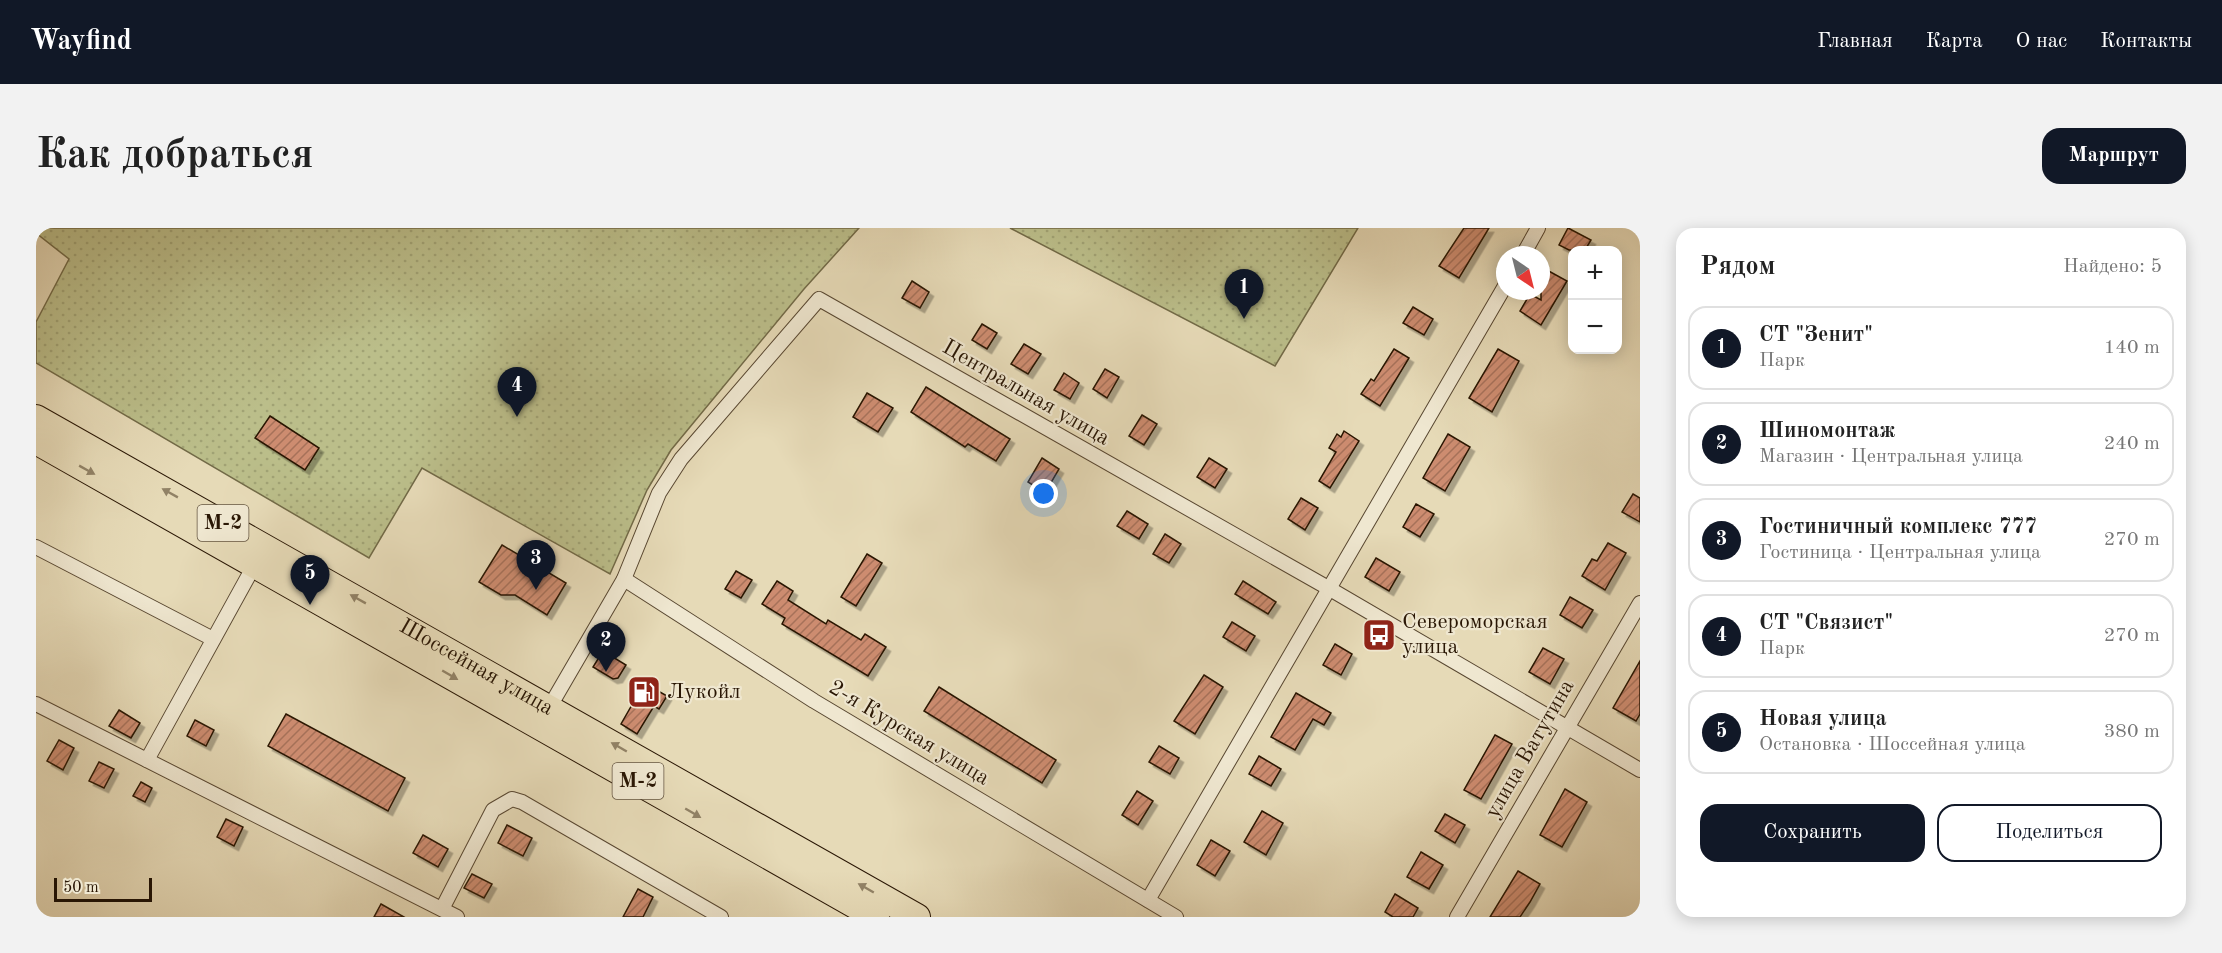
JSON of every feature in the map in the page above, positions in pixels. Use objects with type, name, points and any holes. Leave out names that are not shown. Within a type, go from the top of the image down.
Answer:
[{"type":"highway","name":"Шоссейная улица","points":[[36,418],[917,917]]},
{"type":"highway","name":"Шоссейная улица","points":[[36,441],[876,917]]},
{"type":"street","points":[[1528,246],[1538,228]]},
{"type":"street","name":"Центральная улица","points":[[549,708],[624,579],[659,493],[681,459],[819,299],[1330,589],[1640,770]]},
{"type":"street","points":[[1148,900],[1497,300]]},
{"type":"street","points":[[36,547],[213,639]]},
{"type":"street","points":[[147,760],[255,564]]},
{"type":"street","name":"2-я Курская улица","points":[[624,579],[814,701],[1176,917]]},
{"type":"street","name":"улица Ватутина","points":[[1457,917],[1640,603]]},
{"type":"street","points":[[36,704],[457,917]]},
{"type":"street","points":[[442,909],[493,810],[512,799],[522,802],[721,917]]},
{"type":"green space","points":[[36,228],[859,228],[804,289],[671,450],[647,490],[610,574],[422,468],[369,558],[36,363],[36,322],[69,259],[36,233]]},
{"type":"green space","points":[[1010,228],[1358,228],[1275,366]]},
{"type":"building","points":[[1464,228],[1489,228],[1459,278],[1439,266]]},
{"type":"building","points":[[1568,228],[1591,240],[1587,246],[1568,246],[1568,250],[1559,245]]},
{"type":"building","points":[[1550,272],[1567,281],[1541,325],[1520,311],[1526,300],[1550,300]]},
{"type":"building","points":[[912,281],[929,292],[920,308],[902,298]]},
{"type":"building","points":[[1413,307],[1433,319],[1424,335],[1403,323]]},
{"type":"building","points":[[982,324],[997,333],[987,349],[972,340]]},
{"type":"building","points":[[1024,344],[1041,354],[1028,374],[1011,364]]},
{"type":"building","points":[[1394,349],[1409,358],[1380,406],[1361,394],[1371,379],[1374,381]]},
{"type":"building","points":[[1498,349],[1519,361],[1492,412],[1469,398]]},
{"type":"building","points":[[1105,369],[1119,377],[1107,398],[1093,389]]},
{"type":"building","points":[[1064,373],[1079,383],[1070,399],[1054,390]]},
{"type":"building","points":[[926,387],[1010,439],[996,461],[968,444],[965,447],[911,412]]},
{"type":"building","points":[[867,393],[893,408],[878,432],[853,417]]},
{"type":"building","points":[[1142,415],[1157,424],[1144,445],[1129,436]]},
{"type":"building","points":[[270,416],[319,448],[305,470],[255,438]]},
{"type":"building","points":[[1344,431],[1359,441],[1330,488],[1319,481],[1336,452],[1329,448],[1337,434],[1341,437]]},
{"type":"building","points":[[1448,434],[1470,447],[1445,491],[1423,478]]},
{"type":"building","points":[[1042,458],[1059,469],[1045,493],[1028,482]]},
{"type":"building","points":[[1209,458],[1227,469],[1215,488],[1197,477]]},
{"type":"building","points":[[1633,494],[1640,498],[1640,522],[1622,512]]},
{"type":"building","points":[[1301,498],[1318,508],[1305,530],[1288,519]]},
{"type":"building","points":[[1416,504],[1434,514],[1420,537],[1403,527]]},
{"type":"building","points":[[1127,511],[1148,524],[1139,539],[1117,526]]},
{"type":"building","points":[[1165,534],[1181,544],[1169,563],[1153,554]]},
{"type":"building","points":[[1608,543],[1626,553],[1605,590],[1582,576],[1592,559],[1597,561]]},
{"type":"building","points":[[502,545],[566,583],[547,615],[515,595],[501,595],[479,582]]},
{"type":"building","points":[[867,554],[882,563],[856,606],[841,597]]},
{"type":"building","points":[[1376,558],[1400,572],[1389,591],[1365,577]]},
{"type":"building","points":[[736,571],[752,580],[741,598],[725,589]]},
{"type":"building","points":[[777,581],[793,591],[788,600],[826,624],[828,620],[861,640],[865,634],[886,647],[868,676],[782,624],[785,618],[762,604]]},
{"type":"building","points":[[1243,581],[1276,602],[1268,614],[1235,594]]},
{"type":"building","points":[[1570,597],[1593,610],[1582,628],[1560,615]]},
{"type":"building","points":[[1232,622],[1255,636],[1246,651],[1223,637]]},
{"type":"building","points":[[1335,644],[1352,654],[1341,675],[1323,665]]},
{"type":"building","points":[[1543,648],[1564,659],[1550,684],[1529,672]]},
{"type":"building","points":[[603,651],[626,665],[618,678],[613,679],[593,667]]},
{"type":"building","points":[[1640,661],[1640,714],[1636,721],[1613,708]]},
{"type":"building","points":[[1204,675],[1223,687],[1195,734],[1174,721]]},
{"type":"building","points":[[639,680],[667,696],[659,709],[654,706],[637,734],[621,724],[637,696],[631,693]]},
{"type":"building","points":[[939,687],[1056,760],[1042,783],[924,711]]},
{"type":"building","points":[[1296,693],[1331,713],[1324,725],[1313,719],[1295,750],[1271,737]]},
{"type":"building","points":[[119,710],[140,723],[131,738],[109,726]]},
{"type":"building","points":[[286,714],[405,778],[388,811],[268,746]]},
{"type":"building","points":[[195,720],[214,730],[206,746],[187,736]]},
{"type":"building","points":[[1495,735],[1512,744],[1481,799],[1464,790]]},
{"type":"building","points":[[59,740],[74,748],[63,770],[47,761]]},
{"type":"building","points":[[1159,746],[1179,758],[1170,774],[1149,762]]},
{"type":"building","points":[[1259,756],[1281,769],[1271,786],[1249,774]]},
{"type":"building","points":[[99,762],[114,769],[104,788],[89,781]]},
{"type":"building","points":[[141,782],[152,788],[145,802],[133,796]]},
{"type":"building","points":[[1565,789],[1587,802],[1562,847],[1540,835]]},
{"type":"building","points":[[1137,791],[1153,801],[1138,825],[1122,815]]},
{"type":"building","points":[[1262,811],[1283,823],[1266,855],[1244,842]]},
{"type":"building","points":[[1445,814],[1465,825],[1455,843],[1435,831]]},
{"type":"building","points":[[226,819],[243,827],[234,846],[217,837]]},
{"type":"building","points":[[507,825],[532,838],[523,856],[498,843]]},
{"type":"building","points":[[423,835],[448,849],[438,867],[413,853]]},
{"type":"building","points":[[1211,840],[1230,851],[1215,876],[1197,865]]},
{"type":"building","points":[[1421,852],[1443,865],[1429,889],[1407,877]]},
{"type":"building","points":[[1518,871],[1540,884],[1530,902],[1520,917],[1490,917]]},
{"type":"building","points":[[472,874],[492,884],[484,898],[464,888]]},
{"type":"building","points":[[638,889],[653,897],[643,917],[623,917]]},
{"type":"building","points":[[1395,894],[1418,908],[1413,917],[1393,917],[1385,912]]},
{"type":"building","points":[[381,904],[404,917],[374,917]]},
{"type":"place","name":"СТ \"Зенит\"","points":[[1244,319]]},
{"type":"place","name":"СТ \"Связист\"","points":[[517,417]]},
{"type":"place","name":"Гостиничный комплекс 777","points":[[536,590]]},
{"type":"place","name":"Новая улица","points":[[310,605]]},
{"type":"place","name":"Североморская улица","points":[[1379,635]]},
{"type":"place","name":"Шиномонтаж","points":[[606,672]]},
{"type":"place","name":"Лукойл","points":[[644,692]]}]
